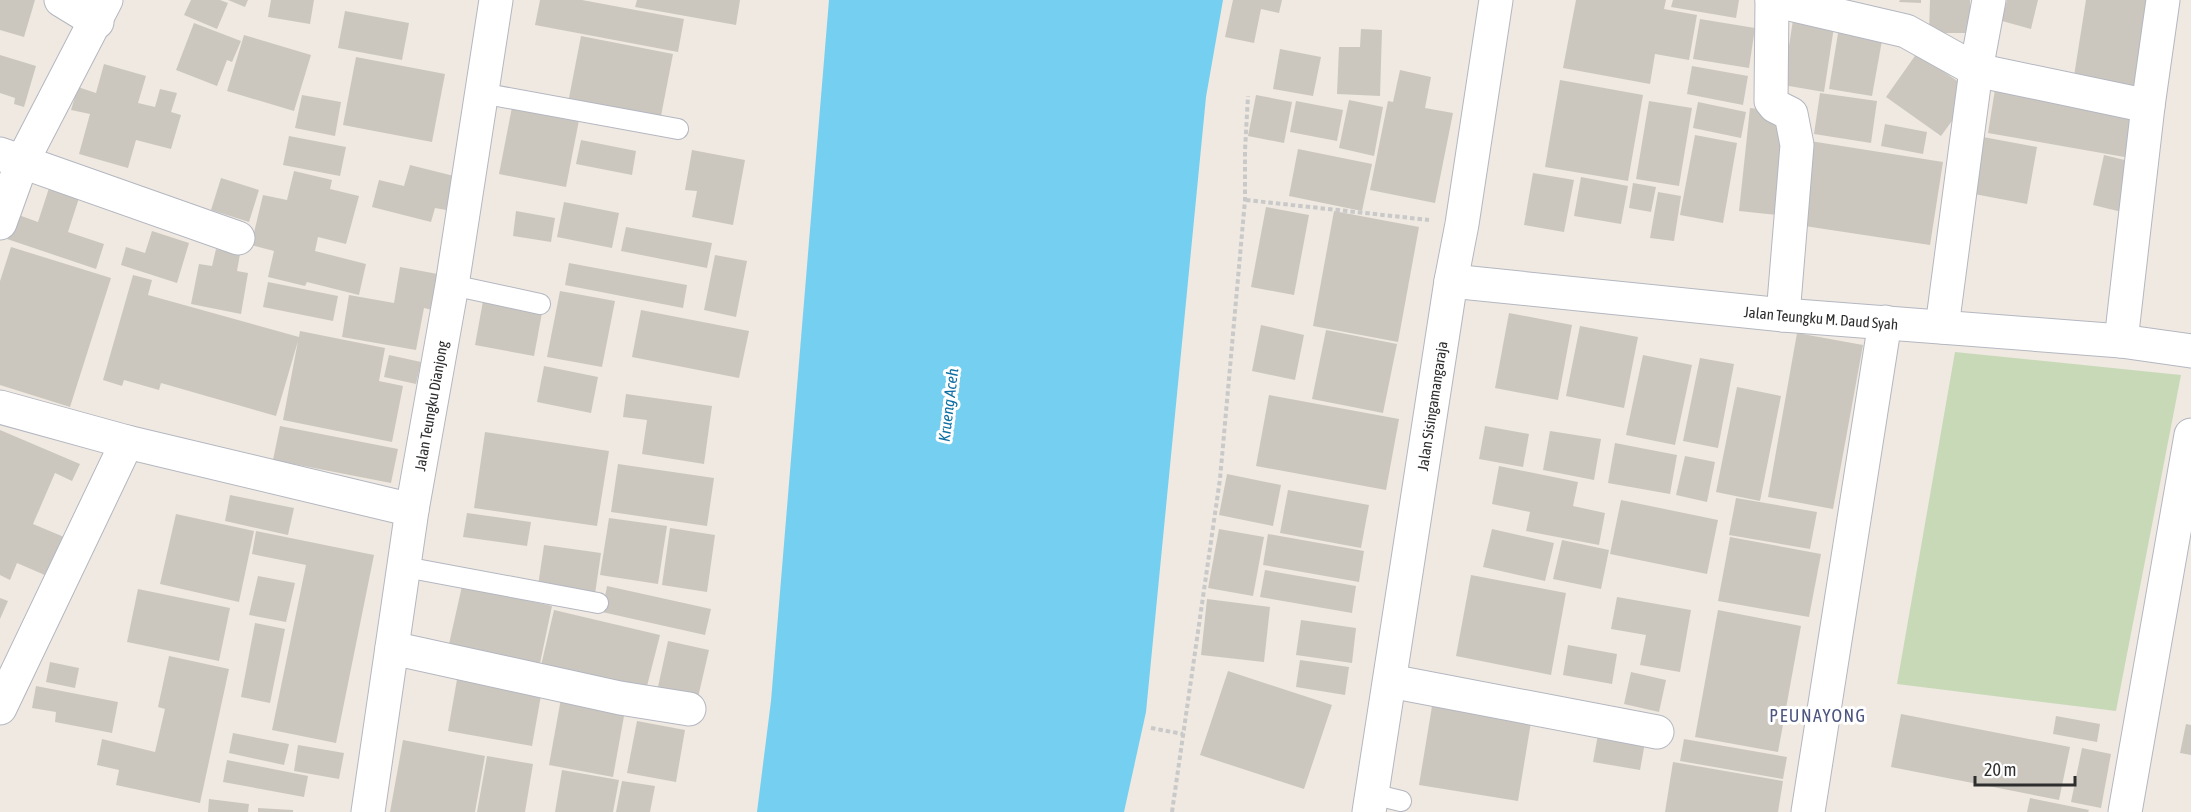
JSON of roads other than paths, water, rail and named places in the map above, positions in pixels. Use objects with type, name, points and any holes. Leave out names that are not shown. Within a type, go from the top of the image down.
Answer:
[{"type":"street","points":[[0,223],[11,158],[101,11],[61,0]]},
{"type":"street","name":"Jalan Teungku Dianjong","points":[[368,812],[412,510],[452,285],[496,0]]},
{"type":"street","name":"Jalan Sisingamangaraja","points":[[1381,803],[1390,681],[1496,0]]},
{"type":"street","points":[[1783,315],[1797,145],[1791,114],[1775,106],[1771,101],[1772,0],[1906,31],[1976,70],[2148,106]]},
{"type":"street","points":[[1942,327],[1976,70],[1989,0]]},
{"type":"street","points":[[2121,341],[2148,106],[2163,0]]},
{"type":"street","points":[[11,158],[238,238]]},
{"type":"street","name":"Jalan Teungku M. Daud Syah","points":[[1451,281],[1783,315],[2121,341],[2191,351]]},
{"type":"street","points":[[1808,812],[1885,322]]},
{"type":"street","points":[[0,407],[127,442],[412,510]]},
{"type":"street","points":[[2125,812],[2191,435]]},
{"type":"street","points":[[0,708],[127,442]]},
{"type":"street","points":[[392,648],[620,698],[689,709]]},
{"type":"street","points":[[1390,681],[1657,732]]},
{"type":"lane","points":[[481,93],[678,129]]},
{"type":"lane","points":[[452,285],[540,304]]},
{"type":"lane","points":[[405,567],[598,603]]},
{"type":"water","name":"Krueng Aceh","points":[[829,0],[1223,0],[1206,97],[1146,712],[1124,812],[757,812],[771,701]]},
{"type":"district","name":"PEUNAYONG","points":[[1818,715]]}]
